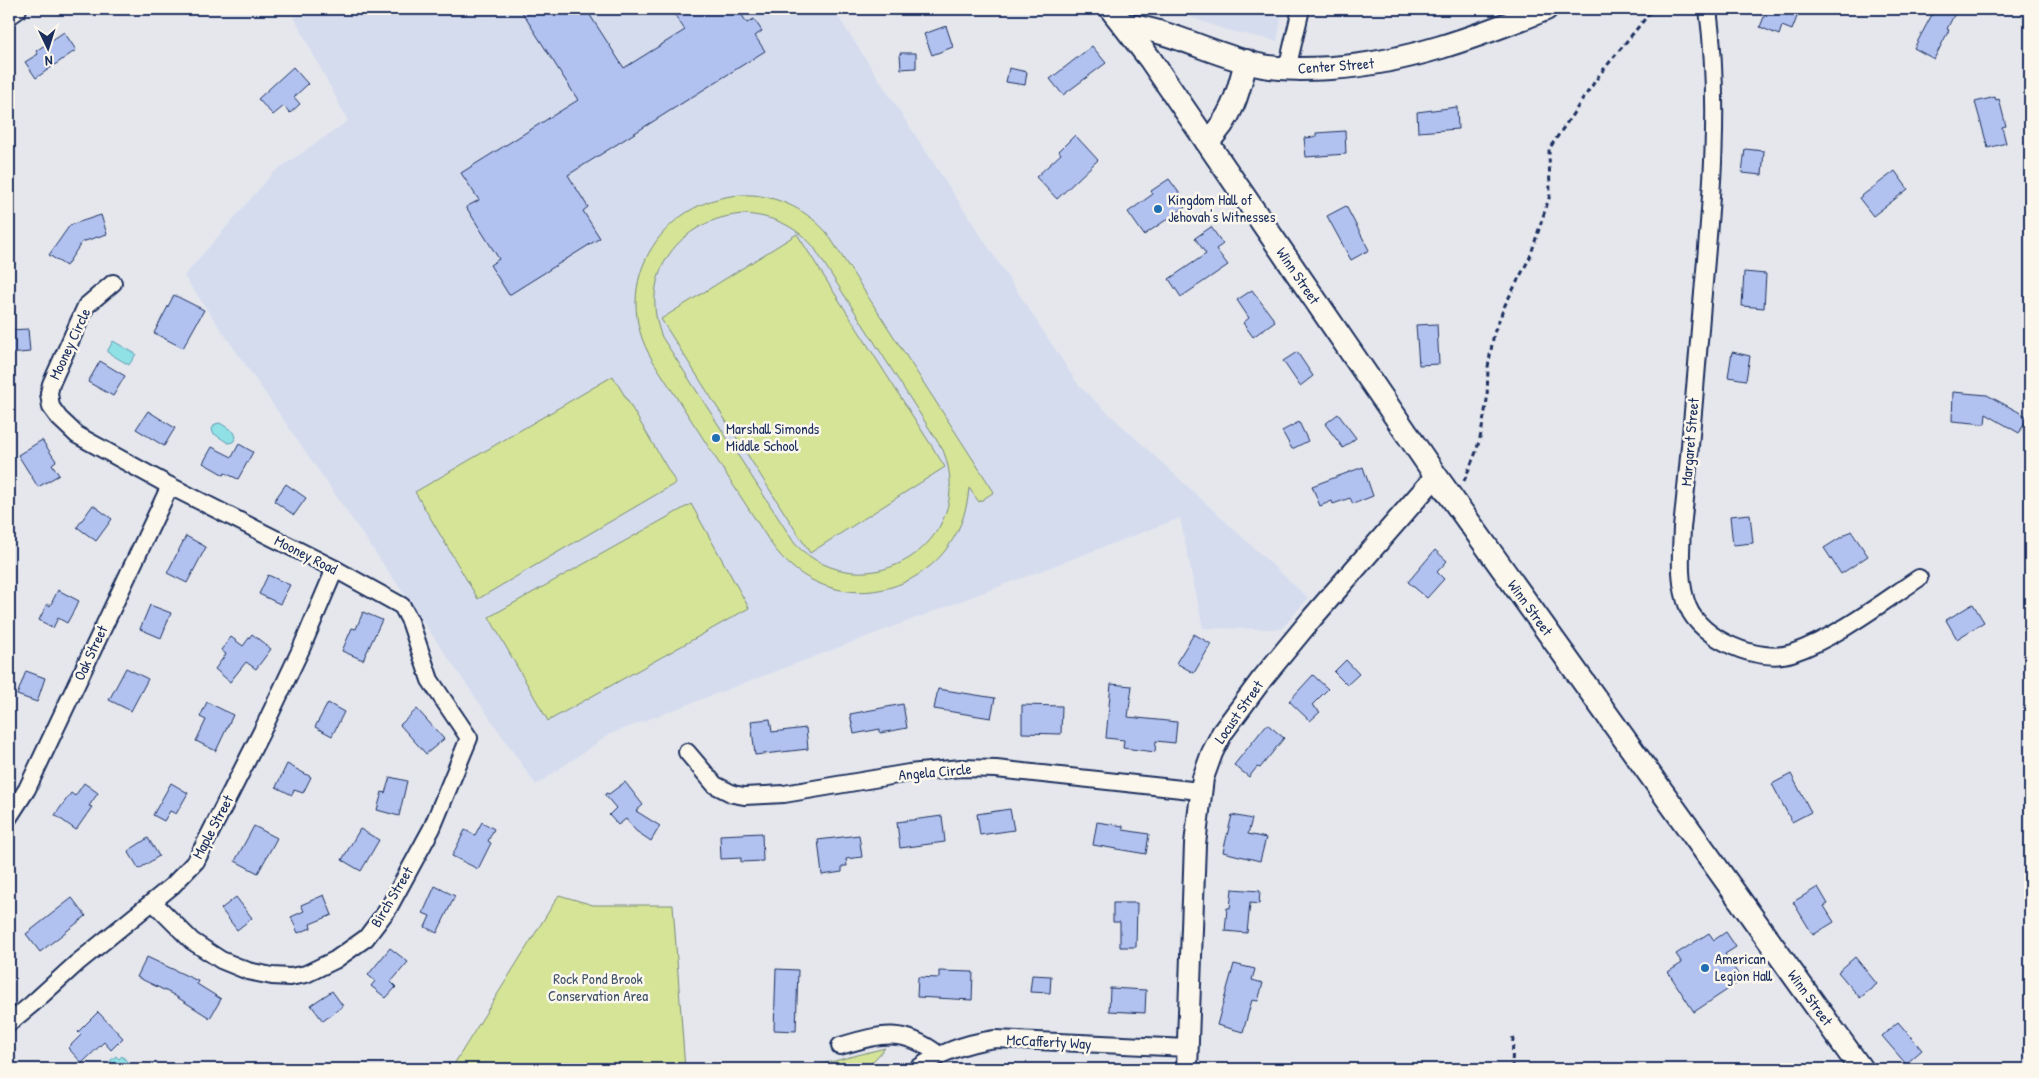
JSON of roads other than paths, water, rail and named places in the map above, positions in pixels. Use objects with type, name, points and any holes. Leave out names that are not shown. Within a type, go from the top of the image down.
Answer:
[{"type":"main road","name":"Center Street","points":[[1118,17],[1246,62],[1287,69],[1355,66],[1406,58],[1463,41],[1546,9]]},
{"type":"main road","name":"Winn Street","points":[[1118,17],[1207,142],[1455,503],[1860,1069]]},
{"type":"main road","points":[[1207,142],[1225,122],[1232,109],[1246,62]]},
{"type":"street","points":[[9,14],[16,9]]},
{"type":"street","points":[[1287,69],[1301,9]]},
{"type":"street","name":"Margaret Street","points":[[1708,9],[1714,78],[1715,136],[1708,245],[1682,528],[1681,572],[1683,590],[1689,608],[1709,631],[1730,645],[1757,654],[1790,654],[1825,638],[1919,578]]},
{"type":"street","name":"Mooney Circle","points":[[77,435],[50,407],[49,393],[86,306],[113,283]]},
{"type":"street","name":"Mooney Road","points":[[77,435],[170,486],[335,569],[402,606],[410,621],[430,680],[469,738]]},
{"type":"street","name":"Locust Street","points":[[1187,1069],[1195,844],[1200,791],[1216,745],[1234,716],[1313,617],[1436,476]]},
{"type":"street","name":"Oak Street","points":[[9,817],[27,789],[170,486]]},
{"type":"street","name":"Maple Street","points":[[9,1023],[77,963],[153,902],[188,870],[204,847],[289,675],[335,569]]},
{"type":"street","name":"Birch Street","points":[[153,902],[192,941],[221,960],[248,971],[272,976],[290,977],[306,974],[335,960],[366,938],[388,909],[432,828],[469,738]]},
{"type":"street","name":"Angela Circle","points":[[688,752],[716,785],[734,794],[744,796],[784,794],[909,773],[961,768],[996,769],[1200,791]]},
{"type":"street","points":[[840,1046],[875,1036],[906,1037],[922,1043],[939,1055]]},
{"type":"street","name":"McCafferty Way","points":[[917,1069],[939,1055],[965,1045],[995,1040],[1188,1048]]},
{"type":"water","points":[[113,341],[136,354],[129,365],[107,352]]},
{"type":"water","points":[[220,423],[234,432],[236,437],[233,442],[228,443],[213,433],[212,429],[215,424]]},
{"type":"water","points":[[116,1056],[119,1059],[122,1056],[134,1069],[112,1069],[110,1067],[113,1064],[110,1061]]},
{"type":"place","name":"Kingdom Hall of Jehovah's Witnesses","points":[[1158,209]]},
{"type":"place","name":"Marshall Simonds Middle School","points":[[716,438]]},
{"type":"place","name":"American Legion Hall","points":[[1705,968]]},
{"type":"park label","name":"Rock Pond Brook Conservation Area","points":[[598,988]]}]
